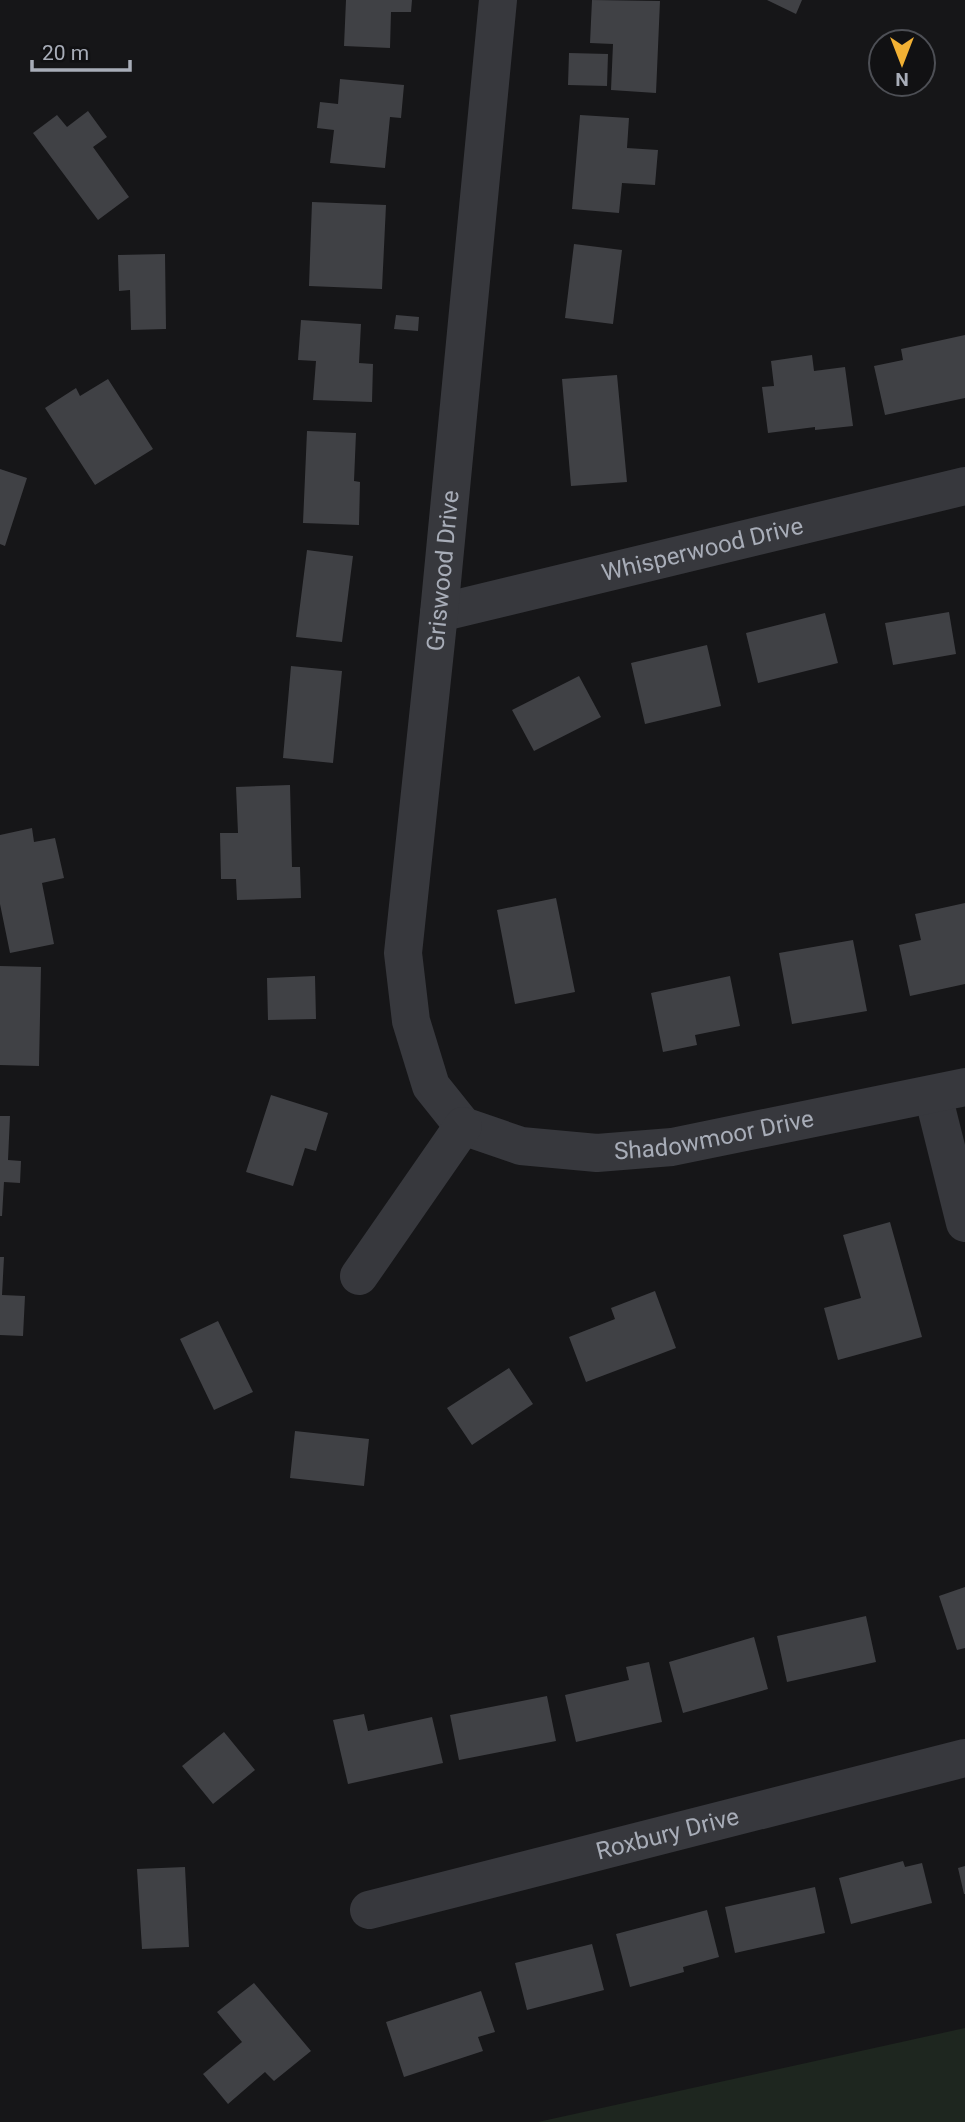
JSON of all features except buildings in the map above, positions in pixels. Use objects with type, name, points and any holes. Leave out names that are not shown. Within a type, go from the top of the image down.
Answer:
[{"type":"street","name":"Griswood Drive","points":[[463,1126],[431,1086],[411,1021],[403,953],[498,0]]},
{"type":"street","name":"Whisperwood Drive","points":[[439,613],[965,486]]},
{"type":"street","name":"Shadowmoor Drive","points":[[463,1126],[521,1146],[597,1153],[672,1147],[949,1091]]},
{"type":"street","points":[[949,1091],[965,1223]]},
{"type":"street","points":[[359,1276],[463,1126]]},
{"type":"street","name":"Roxbury Drive","points":[[369,1910],[965,1758]]},
{"type":"shaded area","points":[[965,2028],[965,2122],[538,2122]]}]
